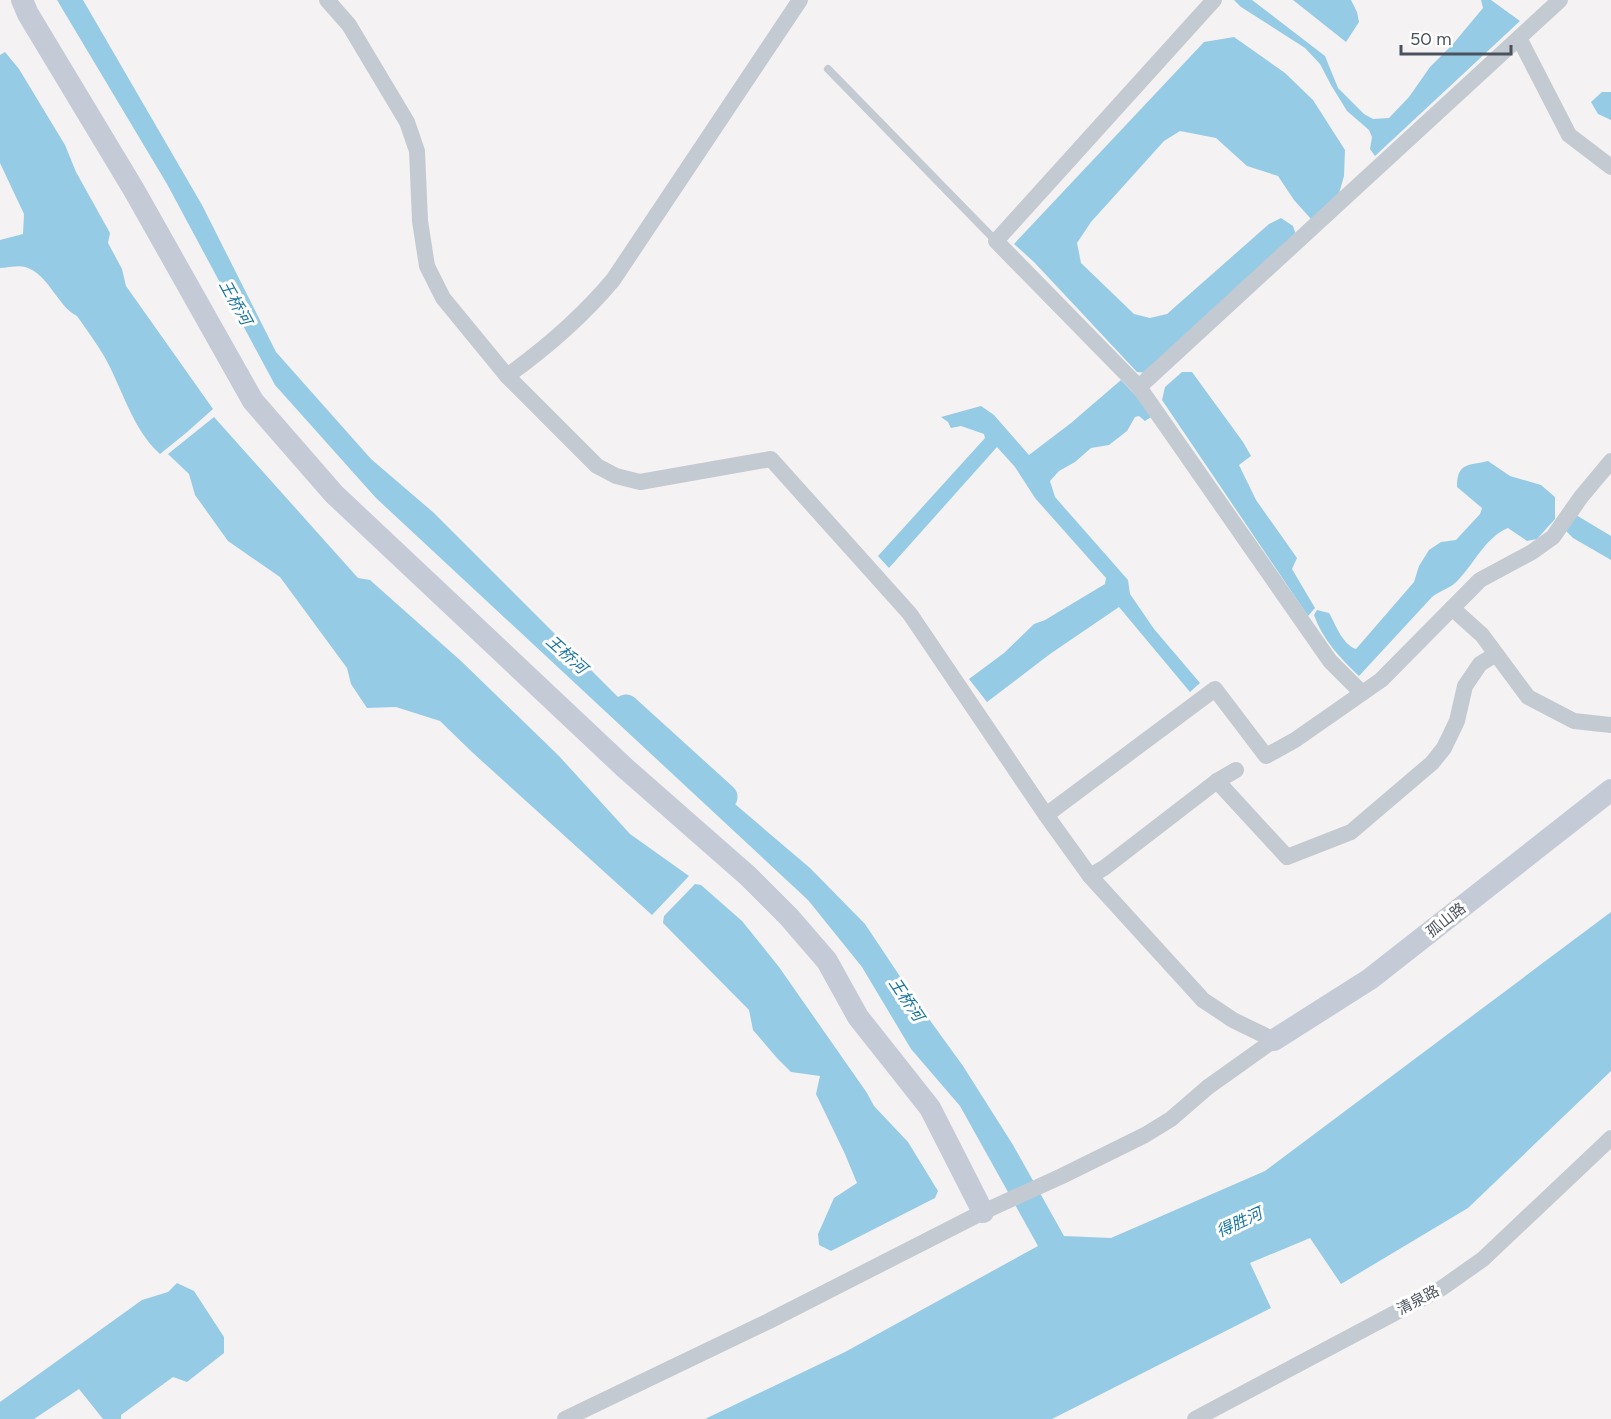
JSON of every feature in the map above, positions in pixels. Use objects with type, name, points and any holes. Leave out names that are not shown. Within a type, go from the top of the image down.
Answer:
[{"type":"street","points":[[22,0],[28,14],[134,190],[253,401],[334,494],[625,768],[747,876],[789,917],[826,961],[858,1017],[930,1108],[982,1212]]},
{"type":"street","points":[[327,0],[349,25],[407,122],[417,151],[420,221],[427,266],[443,298],[507,376],[597,466],[616,476],[640,482],[771,459],[910,614],[1090,876],[1203,1000],[1233,1020],[1274,1040],[1208,1087],[1171,1119],[1145,1135],[982,1212],[769,1321],[565,1419]]},
{"type":"street","points":[[507,376],[540,353],[593,303],[613,280],[800,0]]},
{"type":"street","points":[[1214,0],[996,241],[1139,387],[1330,661],[1362,693]]},
{"type":"street","points":[[1139,387],[1560,0]]},
{"type":"street","points":[[1519,39],[1569,135],[1611,167]]},
{"type":"street","points":[[1046,815],[1215,688],[1266,756],[1295,740],[1381,680],[1480,580],[1532,552],[1553,537],[1581,497],[1611,461]]},
{"type":"street","points":[[1452,608],[1482,636],[1528,698],[1574,721],[1611,725]]},
{"type":"street","points":[[1217,781],[1287,857],[1351,832],[1432,763],[1444,748],[1457,721],[1465,686],[1480,664],[1496,654]]},
{"type":"street","points":[[1090,876],[1104,868],[1217,781],[1236,770]]},
{"type":"street","name":"孤山路","points":[[1274,1040],[1370,979],[1611,790]]},
{"type":"street","name":"清泉路","points":[[1195,1419],[1442,1288],[1483,1260],[1611,1138]]},
{"type":"lane","points":[[828,69],[996,241]]},
{"type":"water","name":"得胜河","points":[[57,0],[83,0],[202,205],[276,352],[371,459],[434,513],[669,748],[810,868],[865,924],[963,1066],[1013,1145],[1064,1236],[1111,1238],[1265,1171],[1611,912],[1611,1071],[1468,1208],[1341,1284],[1310,1238],[1250,1263],[1271,1308],[1052,1419],[705,1419],[845,1352],[1038,1246],[960,1106],[911,1049],[862,967],[808,900],[376,498],[275,385],[167,184]]},
{"type":"water","points":[[1234,0],[1252,0],[1325,56],[1338,88],[1364,114],[1373,119],[1389,118],[1409,97],[1430,67],[1483,8],[1481,0],[1491,0],[1520,21],[1375,156],[1370,149],[1372,137],[1369,130],[1347,111],[1320,64],[1305,48],[1241,7]]},
{"type":"water","points":[[1293,0],[1351,0],[1359,22],[1346,42]]},
{"type":"water","points":[[1234,37],[1285,73],[1313,100],[1345,150],[1344,176],[1338,197],[1311,219],[1294,200],[1278,176],[1247,166],[1216,138],[1180,131],[1164,141],[1091,222],[1077,243],[1081,263],[1134,314],[1150,318],[1167,314],[1269,224],[1281,218],[1293,226],[1296,235],[1148,373],[1137,372],[1034,262],[1014,244],[1204,42]]},
{"type":"water","points":[[5,52],[19,69],[65,145],[76,172],[110,233],[108,243],[122,269],[126,286],[213,409],[160,454],[142,432],[104,356],[77,316],[70,312],[47,283],[33,270],[22,266],[0,268],[0,240],[23,234],[24,214],[0,163],[0,55]]},
{"type":"water","points":[[1602,92],[1611,92],[1611,120],[1598,114],[1591,102]]},
{"type":"water","points":[[1182,372],[1192,372],[1251,456],[1239,465],[1256,500],[1297,558],[1292,569],[1315,608],[1308,616],[1162,400],[1165,387]]},
{"type":"water","points":[[1121,380],[1154,415],[1145,421],[1139,416],[1135,417],[1127,431],[1109,445],[1091,448],[1075,462],[1059,471],[1050,481],[1055,497],[1128,580],[1130,594],[1154,629],[1200,683],[1190,692],[1119,607],[1050,654],[987,702],[969,679],[1004,653],[1034,624],[1045,620],[1105,584],[1106,578],[1035,498],[1015,467],[997,447],[889,568],[878,556],[985,438],[984,434],[961,426],[951,428],[948,422],[941,417],[981,406],[994,415],[1029,455]]},
{"type":"water","points":[[214,417],[358,578],[370,580],[461,661],[559,756],[630,834],[689,876],[652,915],[440,721],[396,707],[367,708],[351,684],[347,668],[280,577],[228,541],[195,495],[189,474],[168,454]]},
{"type":"water","points":[[1488,461],[1510,476],[1541,485],[1555,497],[1555,519],[1537,539],[1527,541],[1508,528],[1493,537],[1456,582],[1432,597],[1359,676],[1327,640],[1314,615],[1317,610],[1329,613],[1343,639],[1356,649],[1414,582],[1419,566],[1429,550],[1441,542],[1456,540],[1480,514],[1482,508],[1457,487],[1458,479],[1459,473],[1466,466]]},
{"type":"water","points":[[1576,515],[1611,536],[1611,560],[1573,538],[1566,531]]},
{"type":"water","points":[[695,884],[701,885],[742,921],[779,967],[874,1106],[908,1142],[938,1191],[935,1198],[831,1251],[819,1245],[818,1234],[834,1198],[857,1183],[816,1094],[820,1076],[791,1072],[753,1030],[749,1010],[663,923],[664,916]]},
{"type":"water","points":[[177,1283],[194,1291],[224,1337],[224,1353],[187,1382],[173,1377],[121,1415],[121,1419],[103,1419],[79,1389],[34,1419],[0,1419],[0,1402],[142,1300],[168,1292]]},
{"type":"waterway","name":"王桥河","points":[[626,708],[724,797]]}]
